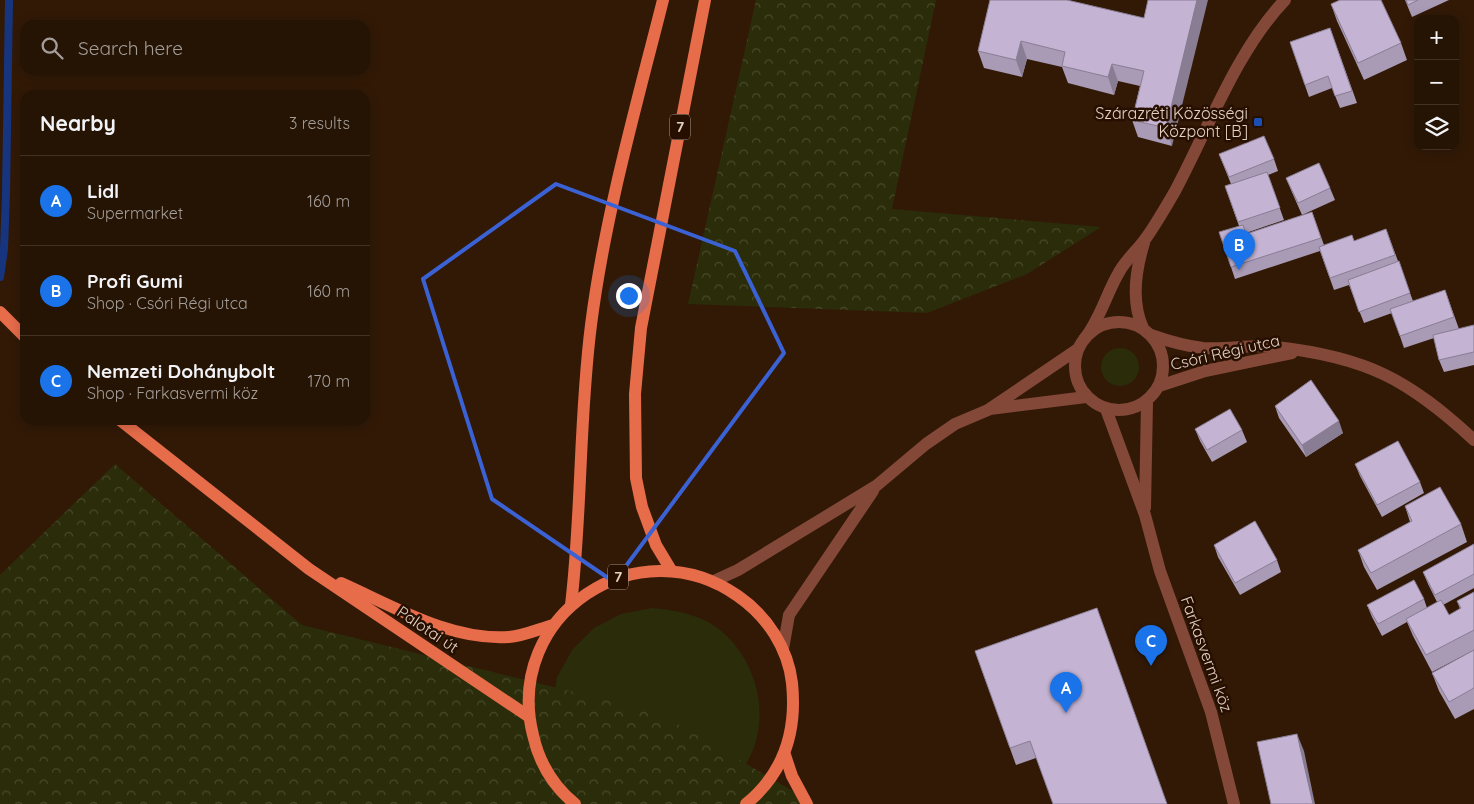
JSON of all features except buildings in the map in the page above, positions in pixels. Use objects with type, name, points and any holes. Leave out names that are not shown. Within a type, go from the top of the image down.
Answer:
[{"type":"main road","points":[[571,605],[578,532],[584,399],[590,327],[620,172],[663,0]]},
{"type":"main road","name":"7","points":[[671,570],[656,545],[642,507],[636,478],[634,445],[635,394],[641,328],[705,0]]},
{"type":"main road","points":[[0,312],[20,332]]},
{"type":"main road","name":"Palotai út","points":[[126,425],[309,569],[528,716]]},
{"type":"main road","name":"Palotai út","points":[[309,569],[442,628],[488,637],[510,637],[553,625]]},
{"type":"main road","name":"7","points":[[575,804],[548,773],[536,750],[528,716],[528,690],[533,667],[546,636],[571,605],[603,583],[625,575],[671,570],[714,581],[752,605],[770,626],[783,650],[790,670],[793,693],[792,721],[785,755],[766,786],[746,804]]},
{"type":"main road","points":[[785,755],[792,776],[807,804]]},
{"type":"street","points":[[1145,239],[1136,278],[1138,318],[1159,347],[1163,360],[1163,373],[1159,386],[1147,402],[1134,408],[1120,411],[1106,409],[1086,397],[1075,374],[1074,362],[1078,349],[1095,326],[1118,273],[1145,239],[1173,194],[1220,100],[1254,41],[1281,1]]},
{"type":"street","points":[[1085,338],[1094,329],[1106,324],[1131,323],[1147,332]]},
{"type":"street","name":"Csóri Régi utca","points":[[1147,332],[1174,343],[1203,348],[1275,346],[1299,352],[1346,358],[1386,374],[1440,409],[1474,440]]},
{"type":"street","points":[[714,581],[738,570],[876,486],[926,444],[955,424],[988,410],[1078,349]]},
{"type":"street","name":"Csóri Régi utca","points":[[1159,386],[1205,371],[1299,352]]},
{"type":"street","points":[[988,410],[1086,397]]},
{"type":"street","name":"Farkasvermi köz","points":[[1145,515],[1147,402]]},
{"type":"street","name":"Farkasvermi köz","points":[[1106,409],[1145,515],[1160,571],[1211,712],[1234,804]]},
{"type":"street","points":[[783,650],[789,615],[876,486]]},
{"type":"highlighted area","points":[[556,184],[735,251],[784,353],[614,582],[492,499],[423,279]]},
{"type":"green space","points":[[756,0],[936,0],[892,209],[1101,227],[1027,274],[927,313],[688,304]]},
{"type":"green space","points":[[1120,348],[1134,353],[1139,367],[1134,381],[1120,386],[1106,381],[1101,367],[1106,353]]},
{"type":"green space","points":[[115,464],[302,625],[659,713],[815,804],[0,804],[0,575]]},
{"type":"green space","points":[[652,608],[682,612],[710,623],[726,635],[739,650],[749,667],[756,685],[759,725],[755,744],[747,762],[733,780],[704,804],[552,708],[557,677],[572,650],[594,628],[621,614]]},
{"type":"waterway","points":[[0,277],[4,249],[6,194],[9,0]]},
{"type":"place","name":"Szárazréti Közösségi Központ [B]","points":[[1258,122]]},
{"type":"place","name":"Profi Gumi","points":[[1239,270]]},
{"type":"place","name":"Nemzeti Dohánybolt","points":[[1151,666]]},
{"type":"place","name":"Lidl","points":[[1066,713]]}]
